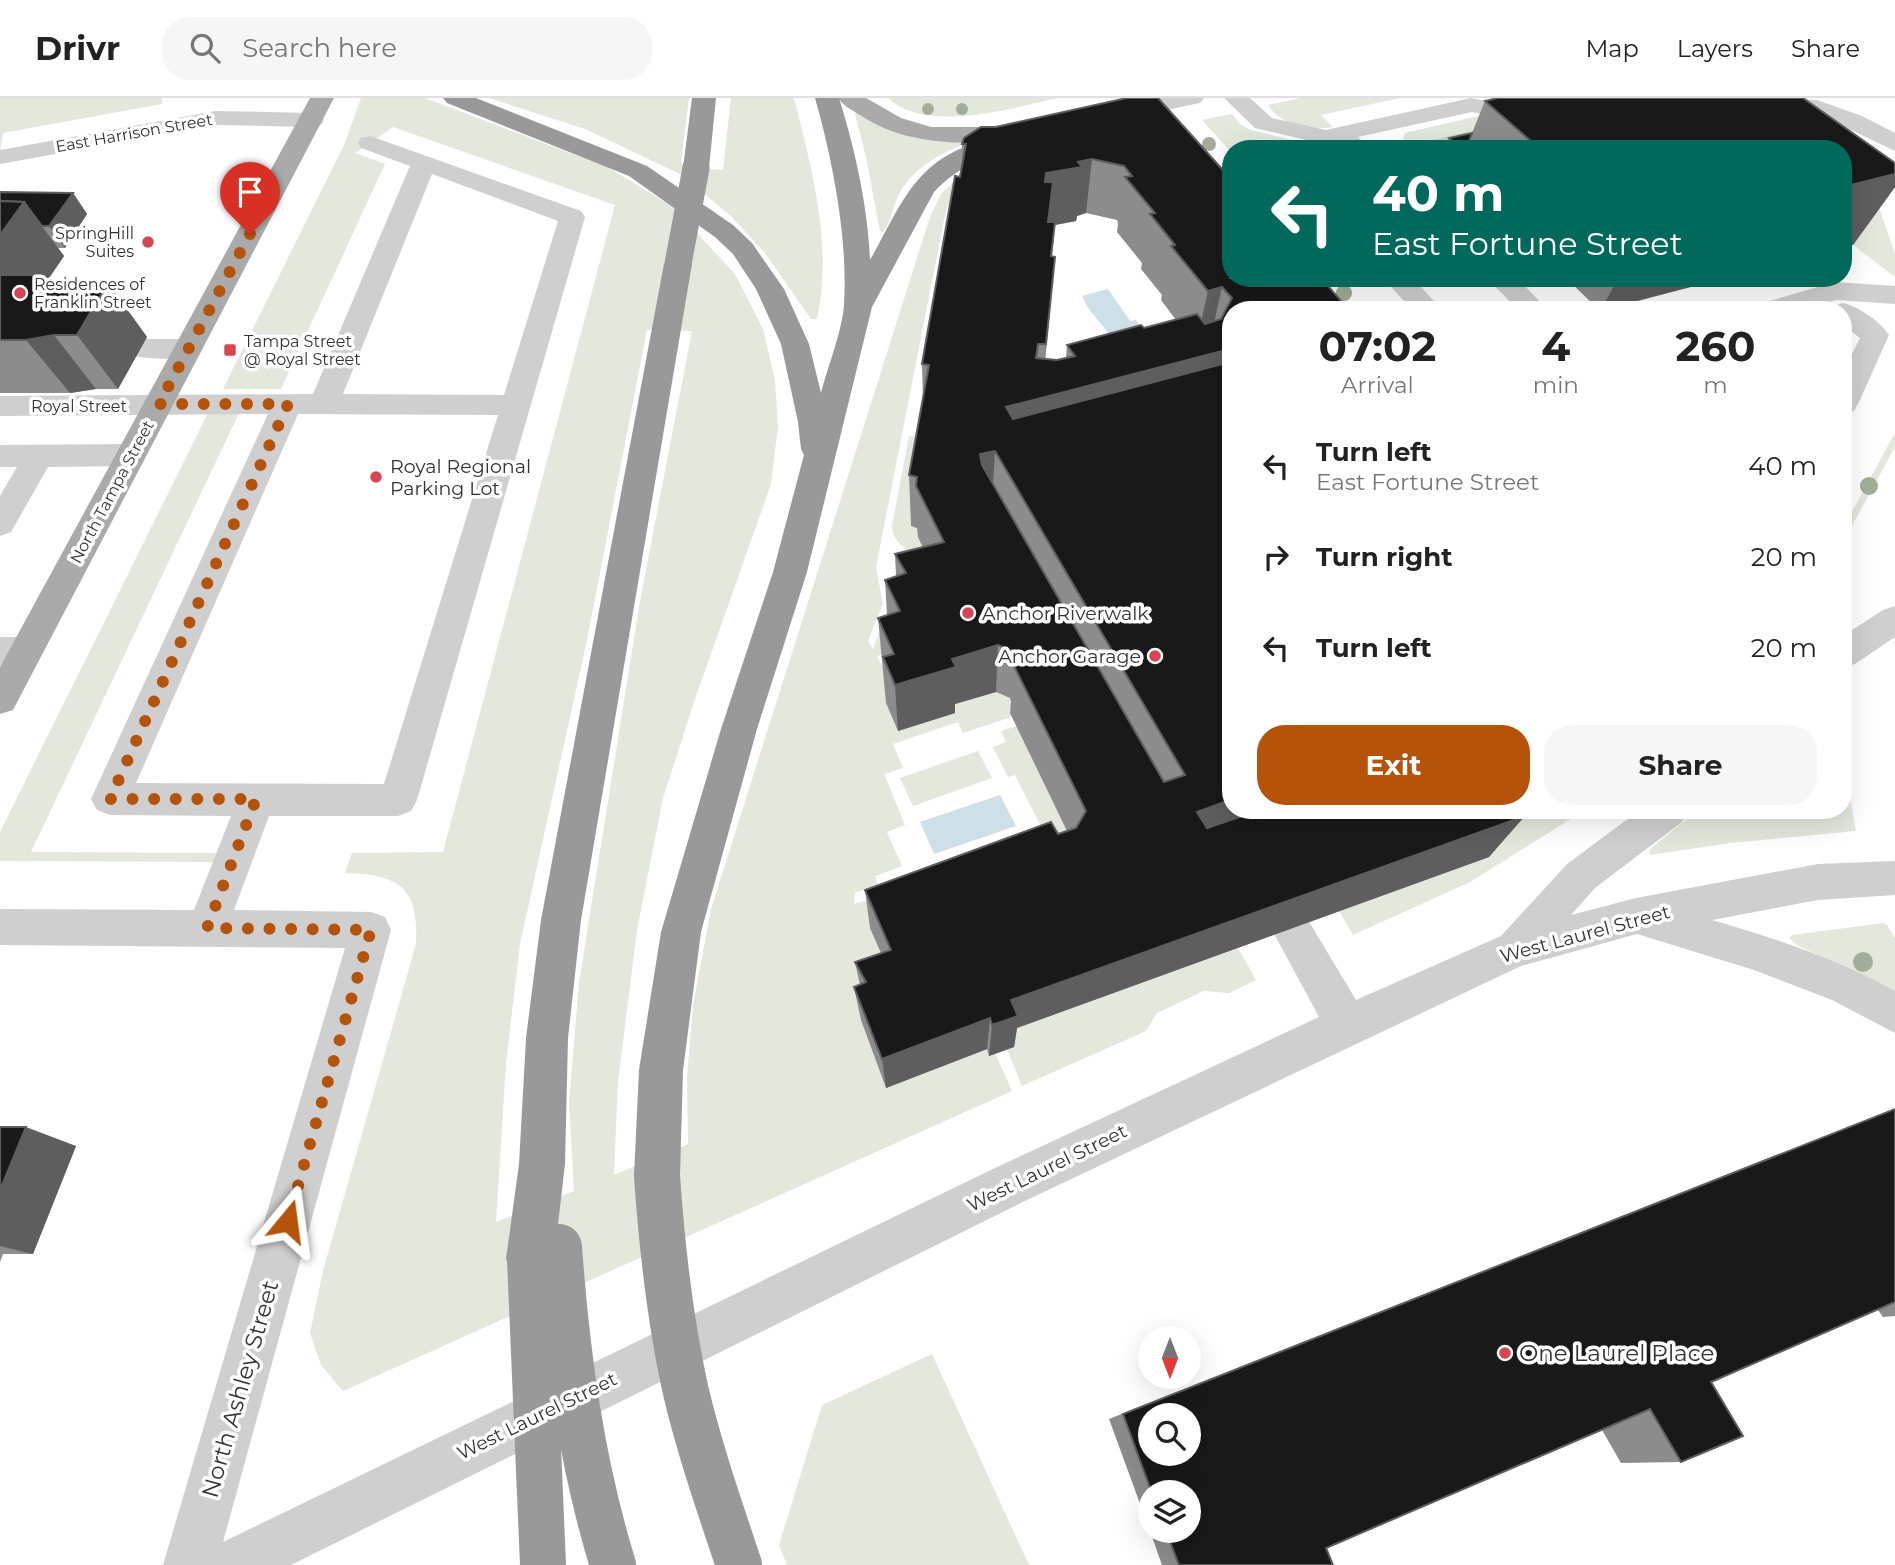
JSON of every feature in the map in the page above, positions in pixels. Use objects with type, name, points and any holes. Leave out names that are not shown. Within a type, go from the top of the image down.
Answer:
[{"type":"highway","points":[[455,98],[638,171],[724,231],[743,249],[770,289],[796,344],[813,422],[818,472]]},
{"type":"highway","points":[[543,1565],[545,1253],[542,1164],[547,1038],[561,920],[696,168],[704,98]]},
{"type":"highway","points":[[827,98],[836,128],[856,241],[858,307]]},
{"type":"highway","points":[[739,1565],[703,1455],[686,1390],[663,1254],[657,1176],[662,1070],[681,932],[719,795],[790,572],[818,472],[858,307],[908,213],[930,181],[959,159],[1022,134]]},
{"type":"highway","points":[[545,1253],[567,1364],[580,1449],[613,1565]]},
{"type":"main road","points":[[849,98],[887,122],[923,134],[1022,134]]},
{"type":"main road","name":"North Tampa Street","points":[[0,700],[13,651],[131,456],[317,109]]},
{"type":"street","points":[[1236,98],[1264,123],[1335,140]]},
{"type":"street","points":[[1465,140],[1580,113],[1577,98]]},
{"type":"street","points":[[1777,98],[1821,107],[1871,128],[1895,144]]},
{"type":"street","points":[[1089,120],[1109,106],[1161,116],[1186,99]]},
{"type":"street","points":[[1326,137],[1472,105],[1547,121]]},
{"type":"street","name":"East Harrison Street","points":[[0,157],[216,118],[317,109]]},
{"type":"street","points":[[1537,140],[1547,121]]},
{"type":"street","points":[[1022,134],[1049,128]]},
{"type":"street","points":[[288,404],[110,799],[398,800],[572,217],[370,143]]},
{"type":"street","points":[[324,404],[424,163]]},
{"type":"street","points":[[1406,287],[1419,301]]},
{"type":"street","points":[[1510,287],[1525,301]]},
{"type":"street","points":[[1834,301],[1835,291],[1895,295]]},
{"type":"street","points":[[1852,319],[1875,335],[1852,385]]},
{"type":"street","points":[[141,348],[189,348]]},
{"type":"street","name":"Royal Street","points":[[0,406],[515,405]]},
{"type":"street","points":[[0,456],[131,456]]},
{"type":"street","points":[[0,524],[39,456]]},
{"type":"street","points":[[1852,648],[1895,619]]},
{"type":"street","points":[[0,927],[207,928],[256,799]]},
{"type":"street","points":[[1515,949],[1581,876],[1657,819]]},
{"type":"street","name":"West Laurel Street","points":[[234,1565],[1013,1183],[1515,949],[1636,916],[1818,883],[1895,878]]},
{"type":"street","points":[[1636,916],[1755,951],[1847,986],[1895,1013]]},
{"type":"street","name":"North Ashley Street","points":[[190,1565],[371,930],[207,928]]},
{"type":"street","points":[[1291,928],[1347,1025]]},
{"type":"shaded area","points":[[0,98],[162,98],[162,104],[3,133],[0,153]]},
{"type":"shaded area","points":[[361,98],[425,98],[607,167],[672,206],[735,274],[763,329],[775,380],[778,426],[771,484],[663,798],[637,930],[618,1081],[614,1175],[688,1144],[687,1077],[693,1005],[711,909],[930,217],[941,194],[962,174],[946,210],[876,567],[883,604],[868,641],[873,649],[886,614],[919,559],[898,541],[892,526],[909,436],[927,437],[918,537],[944,592],[898,650],[877,656],[882,666],[951,705],[996,692],[1010,698],[1016,711],[1012,717],[963,733],[958,722],[893,744],[903,768],[884,774],[905,825],[887,832],[902,866],[875,876],[878,885],[855,893],[854,904],[1052,848],[1015,775],[1008,777],[993,747],[1006,742],[1001,731],[1017,726],[1077,851],[987,1049],[995,1053],[1012,1091],[343,1391],[321,1365],[310,1333],[323,1271],[416,944],[414,909],[402,888],[380,877],[345,873],[352,853],[443,852],[615,205],[393,127],[355,153],[385,164],[281,389],[223,389],[345,143]],"holes":[[[647,330],[692,331],[640,601],[579,983],[569,1102],[574,1191],[496,1222],[506,1063],[520,944],[587,640]]]},
{"type":"shaded area","points":[[489,98],[689,98],[681,163],[696,168],[723,170],[731,98],[794,98],[813,180],[822,235],[823,263],[817,319],[811,319],[765,253],[731,216],[682,175],[585,129]]},
{"type":"shaded area","points":[[888,98],[1058,98],[994,112],[946,116],[924,115],[904,109]]},
{"type":"shaded area","points":[[1301,98],[1400,98],[1321,115],[1333,127],[1324,128],[1288,122],[1268,105]]},
{"type":"shaded area","points":[[857,112],[908,134],[964,141],[964,144],[926,164],[910,178],[898,196],[883,232],[880,231],[855,114]]},
{"type":"shaded area","points":[[1232,114],[1241,125],[1251,130],[1292,140],[1222,140],[1222,142],[1202,120]]},
{"type":"shaded area","points":[[1487,114],[1506,121],[1441,140],[1404,140],[1405,133]]},
{"type":"shaded area","points":[[1852,201],[1877,201],[1895,254],[1895,277],[1852,244]]},
{"type":"shaded area","points":[[208,413],[239,413],[31,852],[220,853],[217,862],[0,861],[0,832]]},
{"type":"shaded area","points":[[1895,433],[1895,447],[1852,526],[1852,512]]},
{"type":"shaded area","points":[[978,751],[992,778],[913,806],[900,778]]},
{"type":"shaded area","points":[[1852,808],[1856,831],[1730,843],[1650,855],[1649,850],[1687,819],[1852,819]]},
{"type":"shaded area","points":[[1512,819],[1571,819],[1470,882],[1353,935],[1339,911],[1490,827]]},
{"type":"shaded area","points":[[1883,923],[1895,938],[1895,996],[1846,967],[1798,946],[1789,938],[1792,935]]},
{"type":"shaded area","points":[[1238,948],[1256,980],[1229,993],[1204,991],[1157,1013],[1146,1031],[1022,1086],[1007,1049],[1007,1032]]},
{"type":"shaded area","points":[[932,1354],[1029,1565],[787,1565],[779,1545],[822,1405]]},
{"type":"water","points":[[1108,289],[1130,321],[1136,320],[1150,340],[1110,335],[1088,308],[1082,296]]},
{"type":"water","points":[[1000,795],[1016,826],[934,854],[920,822]]},
{"type":"building","points":[[1127,98],[1158,98],[1222,169],[1222,287],[1208,291],[1171,246],[1175,245],[1150,214],[1155,213],[1125,177],[1132,176],[1124,166],[1092,159],[1078,162],[1082,167],[1046,173],[1045,182],[1053,182],[1048,222],[1055,222],[1051,256],[1055,257],[1046,344],[1038,344],[1036,358],[1057,360],[1075,356],[1067,345],[1141,325],[1144,328],[1197,314],[1205,324],[1222,317],[1222,351],[1006,407],[1013,419],[1222,364],[1222,803],[1197,812],[1207,828],[1234,819],[1517,819],[1011,1000],[1018,1016],[992,1025],[990,1018],[882,1059],[854,987],[866,982],[855,962],[891,950],[865,890],[1051,822],[1058,834],[1076,828],[1086,811],[1014,666],[1020,665],[1013,651],[998,645],[952,659],[956,667],[895,685],[883,657],[894,654],[878,618],[900,611],[885,580],[906,573],[895,554],[944,542],[916,486],[917,477],[909,475],[929,365],[922,364],[955,176],[960,177],[966,144],[962,144],[964,138],[981,127],[996,127]],"holes":[[[995,451],[1185,775],[1164,782],[982,465],[980,454]]]},
{"type":"building","points":[[1498,98],[1803,98],[1895,163],[1895,174],[1852,185],[1852,140],[1530,140],[1485,101]]},
{"type":"building","points":[[1472,133],[1469,140],[1449,138]]},
{"type":"building","points":[[0,192],[73,193],[49,226],[42,226],[24,202],[0,201]]},
{"type":"building","points":[[0,201],[24,202],[0,235]]},
{"type":"building","points":[[0,275],[47,275],[42,283],[108,283],[77,335],[0,340]]},
{"type":"building","points":[[1222,287],[1329,287],[1341,301],[1230,301],[1232,298]]},
{"type":"building","name":"One Laurel Place","points":[[1895,1109],[1895,1302],[1711,1382],[1743,1436],[1681,1462],[1650,1409],[1326,1548],[1333,1565],[1179,1565],[1171,1543],[1201,1543],[1201,1480],[1147,1480],[1142,1466],[1201,1466],[1201,1403],[1151,1403],[1184,1390],[1200,1390],[1201,1383]]},
{"type":"building","points":[[0,1127],[26,1127],[0,1190]]},
{"type":"building","name":"One Laurel Place","points":[[1138,1408],[1138,1455],[1123,1414]]},
{"type":"place","name":"SpringHill Suites","points":[[148,242]]},
{"type":"place","name":"Residences of Franklin Street","points":[[20,293]]},
{"type":"place","name":"Tampa Street @ Royal Street","points":[[230,350]]},
{"type":"place","name":"Royal Regional Parking Lot","points":[[376,477]]},
{"type":"place","name":"Anchor Riverwalk","points":[[968,613]]},
{"type":"place","name":"Anchor Garage","points":[[1155,656]]},
{"type":"place","name":"One Laurel Place","points":[[1505,1353]]},
{"type":"route","points":[[250,234],[159,404],[288,404],[110,799],[256,799],[207,928],[371,930],[288,1221]]}]
